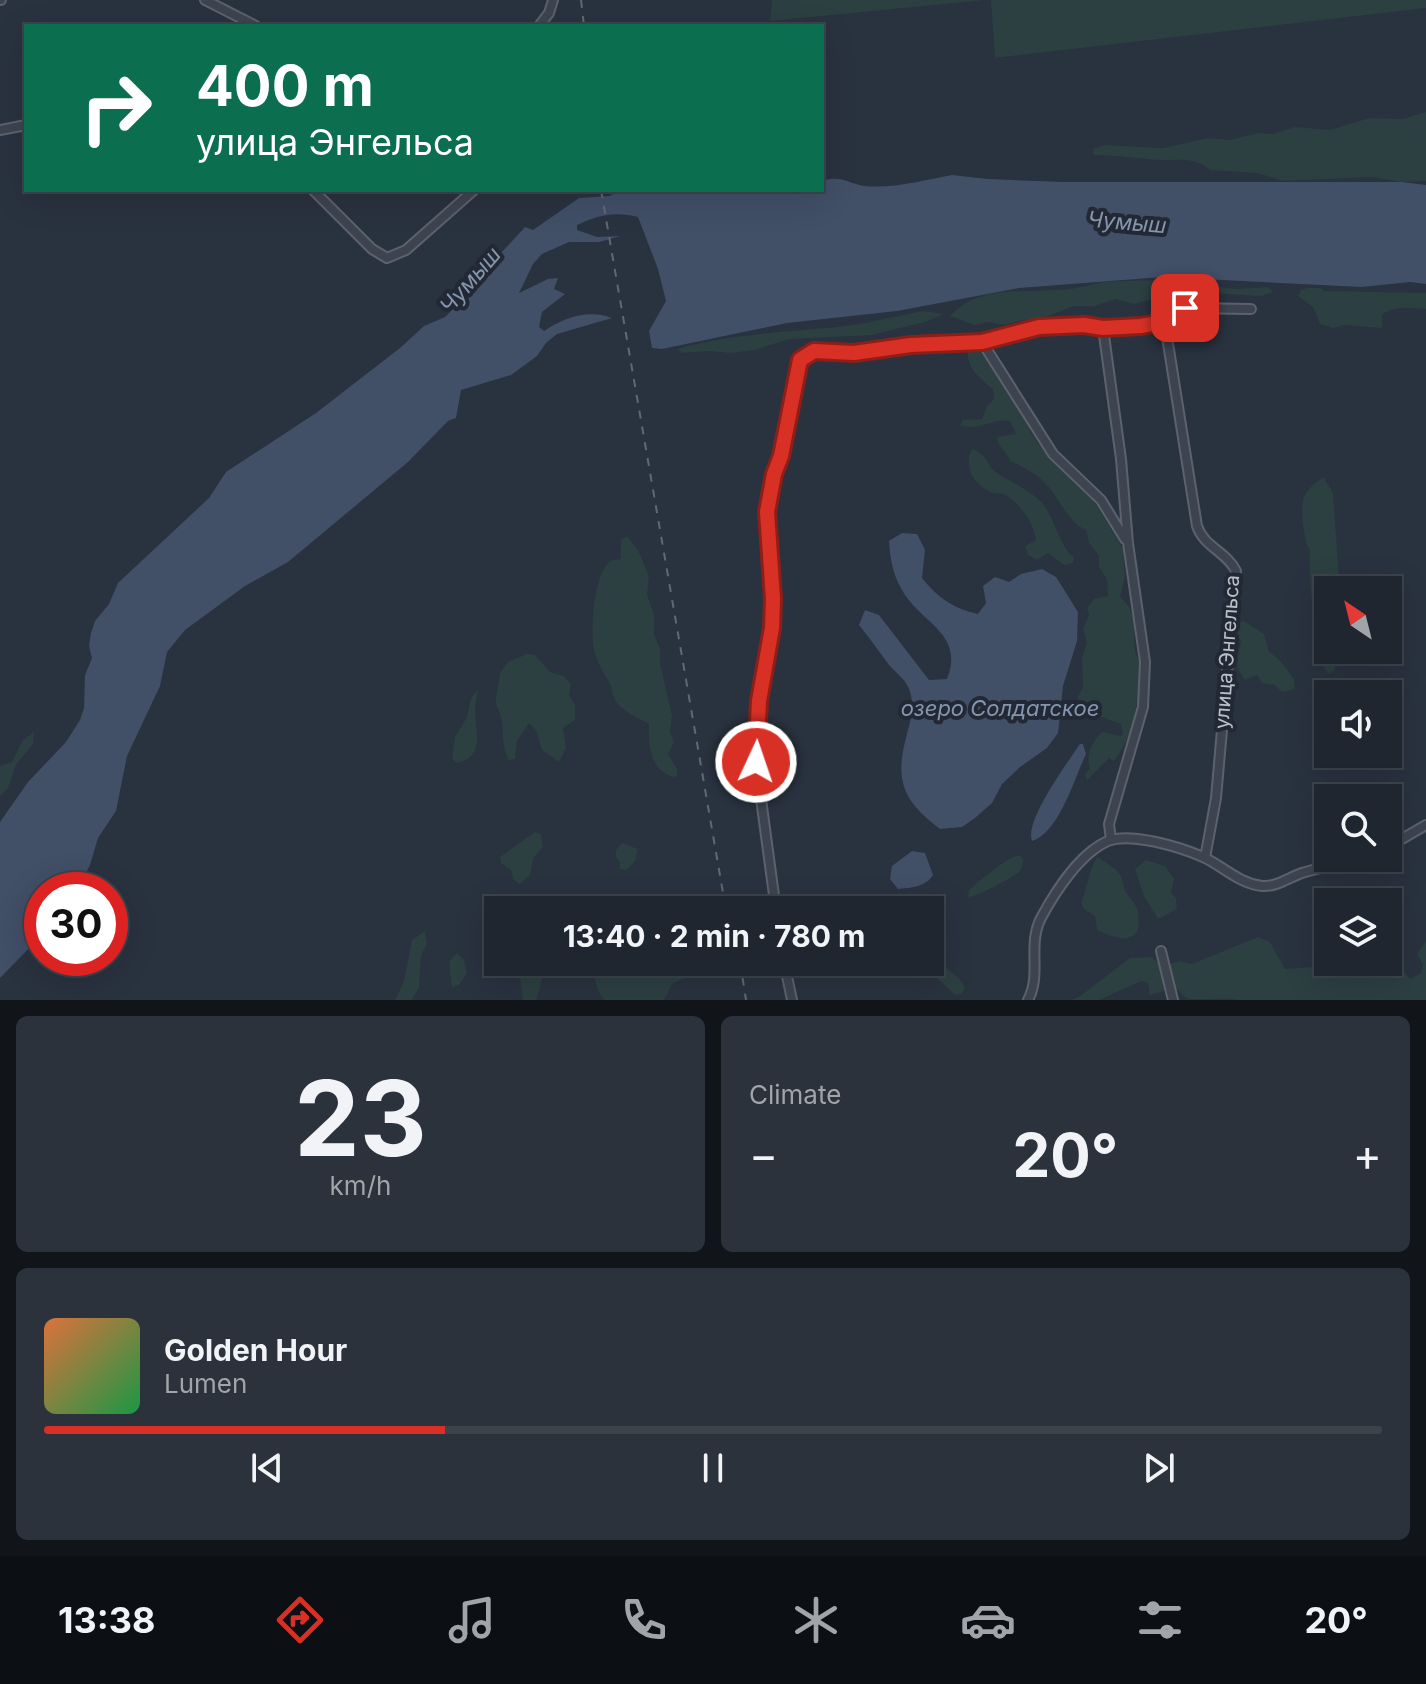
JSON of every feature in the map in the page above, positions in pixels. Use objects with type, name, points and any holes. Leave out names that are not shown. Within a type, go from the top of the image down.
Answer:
[{"type":"street","points":[[205,0],[252,24]]},
{"type":"street","points":[[541,24],[549,13],[553,0]]},
{"type":"street","points":[[0,130],[24,125]]},
{"type":"street","points":[[315,192],[372,249],[387,258],[406,250],[472,192]]},
{"type":"street","points":[[774,896],[756,762],[759,701],[772,628],[767,512],[798,365],[805,354],[982,342],[1039,327],[1084,325],[1103,328],[1152,324],[1185,308],[1251,309]]},
{"type":"street","name":"улица Энгельса","points":[[1164,318],[1197,526],[1204,540],[1229,559],[1236,571],[1216,798],[1205,858]]},
{"type":"street","points":[[1103,328],[1121,459],[1128,543],[1141,617],[1145,683],[1143,707],[1109,824],[1111,840]]},
{"type":"street","points":[[982,342],[1053,454],[1101,500],[1128,543]]},
{"type":"street","points":[[1402,839],[1426,825]]},
{"type":"street","points":[[1028,1000],[1036,983],[1034,933],[1087,855],[1111,840],[1158,842],[1205,858],[1236,878],[1266,886],[1314,870]]},
{"type":"street","points":[[1161,951],[1173,1000]]},
{"type":"street","points":[[787,976],[792,1000]]},
{"type":"shaded area","points":[[772,0],[985,0],[770,21]]},
{"type":"shaded area","points":[[991,0],[1426,0],[1426,8],[995,58]]},
{"type":"shaded area","points":[[1426,112],[1426,181],[1402,182],[1371,177],[1283,181],[1257,173],[1210,170],[1186,160],[1094,155],[1093,149],[1105,145],[1163,148],[1208,138],[1230,140],[1258,133],[1273,134],[1295,127],[1330,130],[1369,118],[1403,119]]},
{"type":"shaded area","points":[[1161,280],[1237,289],[1268,287],[1273,292],[1261,296],[1207,293],[1182,299],[1161,297],[1134,304],[1115,299],[1095,306],[1074,306],[1036,321],[1024,320],[1004,325],[989,322],[975,325],[950,316],[962,306],[990,294],[1073,288],[1112,281]]},
{"type":"shaded area","points":[[1301,290],[1426,293],[1426,309],[1403,308],[1387,312],[1382,315],[1382,328],[1345,325],[1333,328],[1320,324],[1313,307],[1298,296]]},
{"type":"shaded area","points":[[923,311],[944,314],[925,322],[871,335],[789,339],[755,350],[731,353],[682,353],[677,349],[737,337],[848,326]]},
{"type":"shaded area","points":[[974,349],[990,358],[1029,421],[1030,431],[1038,443],[1091,496],[1123,549],[1125,578],[1120,597],[1130,608],[1134,620],[1135,651],[1140,666],[1137,704],[1121,751],[1114,761],[1109,758],[1087,780],[1085,774],[1090,769],[1089,754],[1098,736],[1102,732],[1123,734],[1121,724],[1094,711],[1080,710],[1078,696],[1083,687],[1082,658],[1087,643],[1083,629],[1089,615],[1087,608],[1094,599],[1108,596],[1107,579],[1099,567],[1099,556],[1089,543],[1086,530],[1071,518],[1043,481],[1010,461],[999,444],[997,437],[1016,434],[1010,421],[973,427],[960,425],[963,420],[982,419],[987,406],[994,399],[993,389],[969,363],[968,352]]},
{"type":"shaded area","points":[[972,449],[983,455],[993,470],[1043,504],[1065,547],[1074,557],[1073,563],[1064,565],[1048,553],[1037,560],[1028,555],[1025,546],[1036,540],[1029,520],[1006,495],[993,493],[976,481],[969,463]]},
{"type":"shaded area","points":[[1324,478],[1333,493],[1339,576],[1314,576],[1314,614],[1310,551],[1302,516],[1303,500],[1315,483]]},
{"type":"shaded area","points":[[627,536],[638,550],[649,576],[647,594],[654,615],[654,634],[660,649],[660,663],[672,716],[670,732],[674,742],[668,754],[677,769],[677,776],[674,777],[655,763],[650,748],[649,724],[616,702],[594,649],[593,616],[600,577],[610,561],[621,559],[621,540]]},
{"type":"shaded area","points":[[1242,620],[1264,634],[1269,652],[1294,679],[1295,689],[1282,692],[1275,685],[1262,683],[1257,675],[1245,680],[1237,665],[1241,642],[1235,630]]},
{"type":"shaded area","points":[[527,654],[535,655],[550,672],[564,676],[571,684],[569,695],[575,705],[575,720],[563,728],[566,748],[559,762],[542,750],[536,730],[529,723],[517,741],[515,759],[509,760],[505,750],[496,701],[500,673],[508,662]]},
{"type":"shaded area","points":[[1322,664],[1336,664],[1335,670],[1328,674]]},
{"type":"shaded area","points":[[478,690],[475,749],[466,760],[457,763],[452,759],[455,737],[467,717],[471,698]]},
{"type":"shaded area","points":[[34,732],[33,744],[16,765],[8,788],[0,796],[0,766],[12,762],[23,740]]},
{"type":"shaded area","points":[[535,832],[541,834],[543,847],[533,858],[530,876],[519,884],[513,879],[511,870],[501,863],[500,857]]},
{"type":"shaded area","points":[[622,843],[638,849],[635,861],[626,870],[620,869],[616,857],[616,850]]},
{"type":"shaded area","points":[[1019,855],[1024,860],[1018,873],[968,897],[969,890],[986,876]]},
{"type":"shaded area","points":[[1097,857],[1119,874],[1136,906],[1139,923],[1133,936],[1121,938],[1097,930],[1095,916],[1084,909],[1081,902]]},
{"type":"shaded area","points":[[1146,860],[1165,866],[1174,879],[1171,893],[1176,898],[1177,909],[1158,919],[1144,896],[1135,869]]},
{"type":"shaded area","points":[[425,931],[427,944],[421,955],[419,987],[412,1000],[395,1000],[404,981],[412,940]]},
{"type":"shaded area","points":[[1258,937],[1270,942],[1285,969],[1314,967],[1314,976],[1402,976],[1402,970],[1410,979],[1421,973],[1423,965],[1417,954],[1426,941],[1426,1000],[1191,999],[1175,988],[1150,995],[1148,983],[1141,981],[1099,1000],[1071,1000],[1130,958],[1152,957],[1161,966],[1180,961],[1192,964]]},
{"type":"shaded area","points":[[457,953],[464,960],[467,973],[459,985],[452,987],[449,962]]},
{"type":"shaded area","points":[[944,964],[965,988],[962,994],[955,995],[935,976],[944,976]]},
{"type":"shaded area","points":[[520,976],[542,976],[536,1000],[523,1000]]},
{"type":"shaded area","points":[[594,976],[690,976],[672,984],[664,1000],[605,1000]]},
{"type":"water","name":"Чумыш","points":[[952,175],[1063,182],[1402,182],[1426,185],[1426,284],[1410,282],[1362,287],[1163,277],[1019,288],[897,311],[787,323],[662,349],[652,348],[649,331],[666,301],[658,269],[638,217],[607,215],[577,225],[577,230],[597,237],[621,236],[599,242],[569,242],[542,254],[533,264],[519,293],[548,279],[558,278],[554,289],[565,294],[542,312],[539,327],[544,331],[576,316],[594,314],[612,318],[557,334],[537,356],[511,375],[461,390],[456,418],[448,421],[408,462],[288,562],[245,586],[185,630],[167,652],[160,686],[127,756],[116,811],[98,838],[86,872],[24,872],[24,953],[0,978],[0,822],[28,782],[66,742],[80,720],[84,708],[85,675],[92,658],[89,646],[91,633],[118,583],[209,498],[226,472],[316,413],[424,326],[445,317],[477,286],[490,265],[525,227],[533,230],[579,198],[609,196],[618,192],[824,192],[824,181],[834,179],[864,186],[886,186]]},
{"type":"water","name":"озеро Солдатское","points":[[902,533],[917,534],[925,550],[922,578],[940,596],[961,609],[978,614],[986,603],[983,586],[995,577],[1009,582],[1021,574],[1042,569],[1056,577],[1078,612],[1077,641],[1063,686],[1058,733],[1047,748],[1002,784],[992,803],[962,827],[940,829],[918,810],[905,790],[901,767],[912,714],[911,696],[906,683],[859,625],[865,610],[879,615],[929,680],[947,679],[951,663],[946,640],[910,602],[894,572],[889,541]]},
{"type":"water","points":[[1083,744],[1086,754],[1065,803],[1050,827],[1032,841],[1034,820],[1057,777]]},
{"type":"water","points":[[912,851],[925,853],[933,875],[922,884],[898,889],[890,879],[892,866]]},
{"type":"railway","points":[[581,0],[584,24]]},
{"type":"railway","points":[[601,192],[724,896]]},
{"type":"railway","points":[[742,976],[746,1000]]},
{"type":"route","points":[[756,762],[759,701],[772,628],[767,512],[798,365],[805,354],[982,342],[1039,327],[1141,326],[1185,308]]}]
